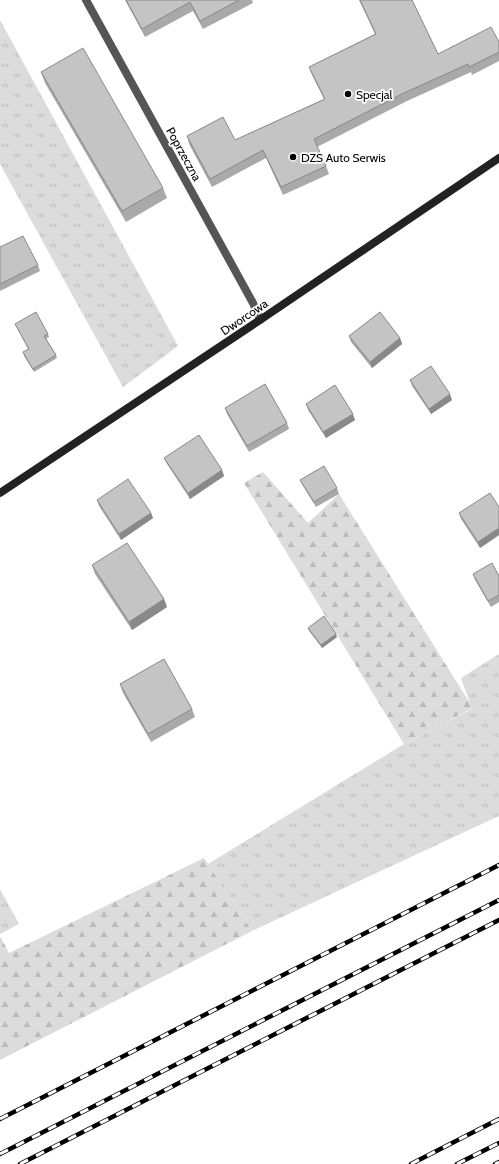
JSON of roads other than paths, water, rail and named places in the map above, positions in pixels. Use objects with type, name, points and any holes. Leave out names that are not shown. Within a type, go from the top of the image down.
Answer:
[{"type":"main road","name":"Dworcowa","points":[[0,492],[260,320],[499,158]]},
{"type":"street","name":"Poprzeczna","points":[[86,0],[253,303],[260,320]]},
{"type":"railway","points":[[0,1119],[499,865]]},
{"type":"railway","points":[[0,1154],[499,900]]},
{"type":"railway","points":[[20,1164],[499,920]]},
{"type":"railway","points":[[411,1164],[499,1119]]},
{"type":"railway","points":[[457,1164],[499,1143]]},
{"type":"railway","points":[[495,1164],[499,1162]]},
{"type":"place","name":"Specjal","points":[[348,94]]},
{"type":"place","name":"DZS Auto Serwis","points":[[293,157]]}]
